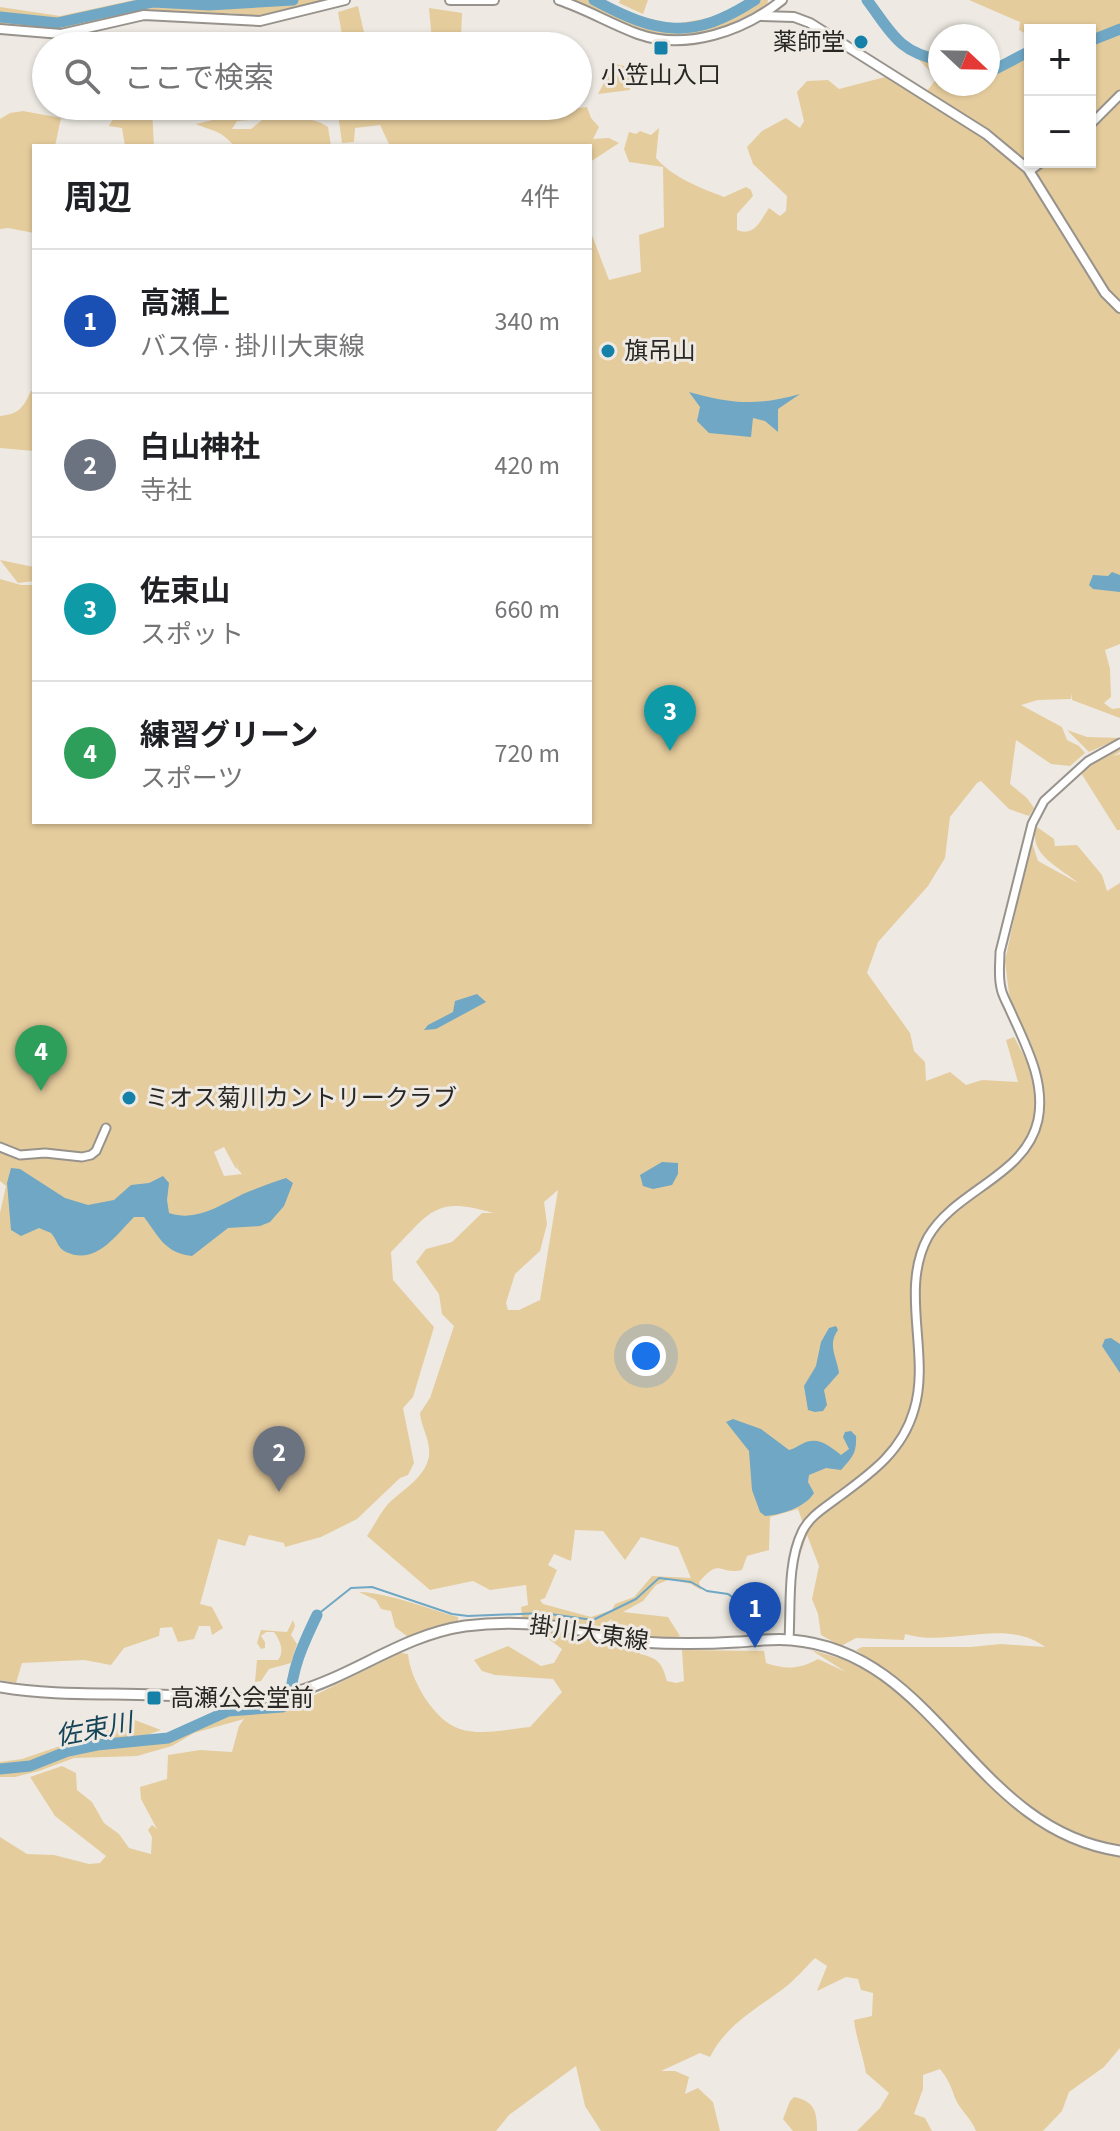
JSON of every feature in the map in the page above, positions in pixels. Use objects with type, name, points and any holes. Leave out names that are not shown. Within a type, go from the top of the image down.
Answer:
[{"type":"main road","points":[[70,32],[144,15],[260,21],[345,0]]},
{"type":"main road","points":[[450,0],[494,0]]},
{"type":"main road","points":[[559,0],[635,33],[662,40],[683,41],[706,37],[762,16],[782,0]]},
{"type":"main road","points":[[762,16],[794,17],[810,23],[986,134],[1030,171],[1105,293],[1120,308]]},
{"type":"main road","points":[[0,29],[37,32]]},
{"type":"main road","name":"掛川大東線","points":[[0,1687],[37,1693],[254,1700],[296,1692],[399,1645],[436,1632],[478,1625],[529,1623],[636,1642],[789,1640],[840,1652],[890,1678],[921,1706],[987,1778],[1023,1810],[1048,1827],[1076,1840],[1120,1851]]},
{"type":"street","points":[[1096,119],[1120,95]]},
{"type":"street","points":[[1030,171],[1034,168]]},
{"type":"street","points":[[789,1640],[796,1549],[802,1531],[822,1509],[885,1460],[901,1442],[913,1413],[919,1389],[916,1275],[929,1235],[945,1217],[1013,1162],[1034,1132],[1040,1106],[1034,1065],[1001,988],[1000,972],[1000,952],[1032,824],[1044,801],[1060,783],[1088,761],[1120,743]]},
{"type":"street","points":[[0,1147],[16,1155],[45,1153],[82,1157],[96,1151],[106,1128]]},
{"type":"shaded area","points":[[134,0],[331,0],[272,17],[155,12],[102,19],[63,31],[0,27],[0,7],[60,16]]},
{"type":"shaded area","points":[[574,0],[604,0],[631,15],[675,24],[714,17],[747,0],[768,0],[767,5],[721,28],[702,35],[677,38],[632,27]]},
{"type":"shaded area","points":[[620,0],[648,0],[643,14],[619,3]]},
{"type":"shaded area","points":[[969,0],[1120,0],[1120,644],[1105,650],[1110,669],[1111,697],[1104,703],[1112,709],[1120,708],[1120,718],[1072,700],[1072,693],[1071,699],[1038,700],[1021,705],[1062,727],[1067,740],[1085,753],[1070,766],[1051,764],[1016,740],[1010,784],[1034,808],[1029,816],[1009,809],[981,781],[977,783],[950,817],[945,858],[928,886],[878,942],[867,973],[910,1033],[914,1051],[925,1062],[926,1081],[950,1072],[966,1085],[982,1080],[1018,1082],[1006,1040],[1014,1037],[1031,1069],[1043,1080],[1025,1031],[1010,1002],[1005,961],[1031,839],[1038,861],[1078,883],[1041,853],[1035,837],[1037,827],[1054,839],[1055,846],[1077,845],[1102,875],[1107,891],[1120,883],[1120,2048],[1104,2067],[1069,2092],[1062,2111],[1043,2131],[976,2131],[940,2069],[923,2075],[923,2089],[914,2114],[925,2118],[932,2131],[857,2131],[880,2108],[889,2093],[866,2073],[855,2027],[854,2020],[872,2016],[873,1993],[861,1990],[858,1979],[846,1977],[817,1991],[827,1966],[815,1958],[787,1985],[733,2027],[710,2057],[700,2053],[661,2071],[675,2071],[689,2077],[685,2094],[698,2088],[713,2102],[720,2131],[601,2131],[585,2106],[576,2066],[509,2115],[496,2131],[0,2131],[0,1837],[27,1854],[54,1855],[89,1864],[100,1863],[106,1856],[55,1816],[30,1777],[62,1766],[76,1773],[77,1790],[92,1802],[104,1823],[119,1834],[129,1848],[151,1854],[152,1837],[148,1830],[152,1825],[157,1829],[141,1799],[140,1787],[167,1779],[168,1755],[200,1750],[232,1752],[244,1719],[194,1733],[172,1746],[137,1756],[74,1758],[15,1777],[0,1777],[0,1762],[22,1759],[125,1724],[131,1728],[132,1719],[161,1730],[136,1739],[152,1742],[172,1738],[235,1708],[315,1695],[400,1653],[408,1654],[418,1687],[450,1725],[477,1732],[530,1727],[562,1692],[553,1679],[495,1675],[482,1671],[474,1660],[508,1646],[541,1666],[554,1663],[562,1649],[542,1634],[542,1630],[640,1647],[640,1654],[658,1662],[667,1681],[676,1683],[684,1681],[682,1650],[764,1651],[766,1663],[773,1665],[793,1667],[818,1659],[846,1672],[811,1650],[843,1659],[907,1690],[896,1678],[856,1650],[862,1647],[1001,1644],[1045,1647],[1029,1638],[995,1633],[940,1638],[905,1634],[904,1640],[856,1638],[841,1646],[821,1635],[812,1599],[819,1566],[807,1535],[799,1558],[806,1532],[798,1509],[770,1517],[769,1550],[747,1556],[742,1570],[711,1570],[699,1582],[701,1590],[670,1579],[656,1585],[643,1601],[623,1612],[668,1617],[680,1636],[671,1638],[644,1638],[607,1631],[612,1619],[602,1632],[522,1617],[521,1607],[528,1605],[526,1585],[490,1590],[473,1581],[430,1590],[367,1536],[382,1511],[418,1477],[427,1464],[429,1445],[420,1413],[430,1398],[454,1326],[442,1314],[439,1294],[416,1262],[426,1249],[452,1242],[482,1213],[493,1213],[458,1206],[434,1211],[391,1252],[393,1280],[434,1327],[413,1397],[403,1408],[414,1463],[408,1475],[400,1478],[357,1519],[321,1537],[285,1547],[284,1543],[249,1535],[245,1546],[218,1539],[200,1604],[212,1607],[223,1628],[212,1635],[210,1626],[199,1626],[194,1639],[178,1642],[172,1627],[160,1628],[159,1636],[124,1648],[111,1665],[84,1660],[22,1663],[16,1683],[0,1680],[0,1213],[6,1186],[0,1181],[0,579],[32,585],[32,824],[592,824],[592,235],[609,280],[641,272],[639,235],[664,227],[663,167],[629,162],[624,149],[629,132],[636,134],[640,131],[651,135],[659,128],[656,158],[679,177],[697,186],[724,197],[746,187],[751,190],[753,196],[737,214],[737,230],[743,232],[753,230],[769,208],[780,216],[786,211],[787,196],[753,164],[747,147],[762,131],[786,118],[800,128],[804,121],[797,92],[807,81],[828,80],[839,89],[889,76],[921,99],[928,90],[928,96],[1000,96],[1000,70],[1024,55],[1024,168],[1096,168],[1096,24],[1024,24],[1024,33],[1019,30],[1020,22]],"holes":[[[224,1147],[236,1169],[238,1163],[237,1168],[242,1174],[224,1176],[214,1152]],[[558,1190],[540,1300],[519,1310],[508,1310],[506,1303],[515,1274],[540,1251],[547,1224],[544,1202]],[[575,1530],[603,1531],[625,1560],[641,1537],[678,1547],[691,1578],[652,1576],[634,1597],[615,1604],[612,1610],[591,1617],[543,1604],[540,1600],[545,1598],[557,1570],[548,1565],[554,1554],[571,1561]]]},
{"type":"shaded area","points":[[358,6],[364,32],[342,32],[338,12]]},
{"type":"shaded area","points":[[429,8],[462,13],[461,32],[431,32]]},
{"type":"shaded area","points":[[613,60],[615,64],[625,66],[627,62],[631,63],[625,69],[632,70],[630,90],[598,94],[611,70],[615,69],[610,64]]},
{"type":"shaded area","points":[[10,113],[32,113],[32,120],[61,120],[55,144],[32,144],[32,233],[0,229],[0,119]]},
{"type":"shaded area","points":[[592,119],[599,127],[593,139],[609,138],[619,143],[592,161],[592,144],[389,144],[380,125],[355,128],[354,142],[342,143],[339,120]]},
{"type":"shaded area","points":[[112,120],[153,120],[154,144],[125,144],[122,128],[109,126]]},
{"type":"shaded area","points":[[213,120],[250,120],[237,121],[232,129],[251,129],[262,120],[313,120],[328,127],[331,144],[232,144],[221,134],[196,124]]},
{"type":"shaded area","points":[[32,391],[32,451],[0,448],[0,416],[12,414]]},
{"type":"shaded area","points":[[0,560],[32,567],[32,581],[18,583]]},
{"type":"shaded area","points":[[1067,730],[1087,737],[1120,738],[1089,752]]},
{"type":"shaded area","points":[[1120,748],[1120,752],[1113,756],[1120,754],[1120,830],[1117,830],[1081,773],[1109,751]]},
{"type":"shaded area","points":[[359,1592],[396,1598],[458,1617],[458,1623],[408,1637],[395,1627],[391,1611],[381,1609],[376,1600]]},
{"type":"shaded area","points":[[293,1620],[295,1626],[291,1635],[297,1644],[291,1663],[269,1669],[261,1681],[255,1682],[257,1660],[278,1660],[281,1653],[280,1642],[274,1632],[261,1636],[265,1648],[261,1649],[257,1643],[261,1630],[287,1632]]},
{"type":"shaded area","points":[[794,2097],[806,2101],[813,2108],[817,2131],[793,2131],[783,2119]]},
{"type":"water","points":[[689,392],[744,402],[800,394],[778,409],[778,432],[765,421],[753,418],[751,437],[709,433],[697,421],[700,407]]},
{"type":"water","points":[[1112,572],[1120,575],[1120,592],[1093,589],[1089,585],[1093,575],[1108,576]]},
{"type":"water","points":[[477,994],[486,1002],[436,1029],[424,1030],[453,1012],[455,1001]]},
{"type":"water","points":[[662,1162],[678,1163],[678,1174],[672,1185],[653,1189],[643,1186],[640,1175]]},
{"type":"water","points":[[11,1168],[20,1169],[65,1198],[88,1205],[114,1200],[131,1185],[149,1183],[163,1176],[169,1183],[169,1213],[189,1216],[286,1178],[293,1183],[284,1206],[270,1222],[260,1226],[228,1228],[192,1256],[169,1248],[144,1217],[134,1217],[96,1252],[77,1255],[63,1250],[51,1233],[39,1228],[21,1236],[11,1230],[7,1183]]},
{"type":"water","points":[[836,1326],[838,1330],[833,1346],[839,1373],[824,1390],[827,1405],[823,1411],[808,1410],[804,1386],[816,1366],[821,1342],[829,1328]]},
{"type":"water","points":[[1111,1338],[1120,1344],[1120,1373],[1102,1346],[1105,1339]]},
{"type":"water","points":[[733,1419],[761,1429],[789,1450],[813,1441],[823,1443],[841,1455],[849,1449],[843,1437],[845,1432],[851,1431],[856,1436],[855,1451],[841,1470],[826,1468],[809,1475],[808,1482],[814,1493],[805,1502],[785,1512],[765,1516],[760,1512],[752,1490],[749,1451],[726,1422]]},
{"type":"waterway","points":[[0,17],[57,23],[153,2],[209,5],[293,0]]},
{"type":"waterway","points":[[594,0],[637,20],[674,28],[712,22],[755,0]]},
{"type":"waterway","points":[[867,0],[897,39],[914,52],[928,57]]},
{"type":"waterway","points":[[1096,39],[1120,29]]},
{"type":"waterway","points":[[1000,67],[1024,54]]},
{"type":"waterway","points":[[317,1615],[351,1588],[372,1587],[452,1614],[543,1613],[593,1620],[636,1599],[659,1578],[691,1582],[707,1591],[728,1594],[738,1601],[751,1628]]},
{"type":"waterway","name":"佐束川","points":[[0,1769],[30,1766],[68,1751],[97,1745],[168,1738],[228,1711],[282,1707],[290,1703],[295,1668],[317,1615]]},
{"type":"place","name":"薬師堂","points":[[861,42]]},
{"type":"place","name":"小笠山入口","points":[[661,48]]},
{"type":"place","name":"旗吊山","points":[[608,351]]},
{"type":"place","name":"佐束山","points":[[670,751]]},
{"type":"place","name":"練習グリーン","points":[[41,1091]]},
{"type":"place","name":"ミオス菊川カントリークラブ","points":[[129,1098]]},
{"type":"place","name":"白山神社","points":[[279,1492]]},
{"type":"place","name":"高瀬上","points":[[755,1648]]},
{"type":"place","name":"高瀬公会堂前","points":[[154,1698]]}]
